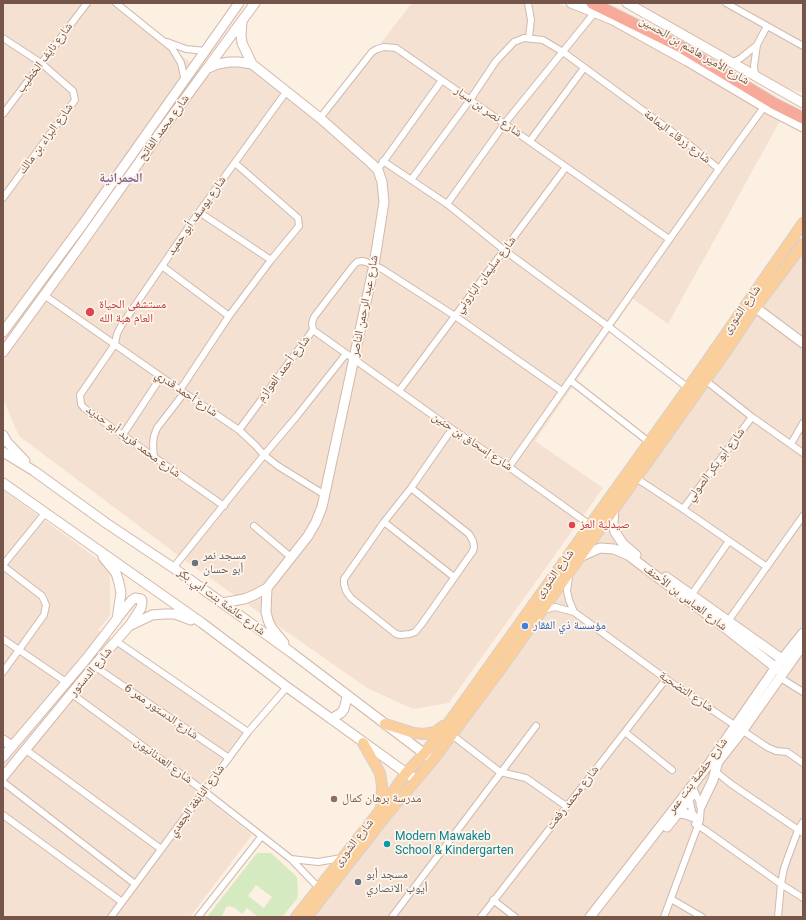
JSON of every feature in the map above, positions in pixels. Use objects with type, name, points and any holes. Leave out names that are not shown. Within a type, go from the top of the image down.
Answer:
[{"type":"highway","name":"شارع الأمير هاشم بن الحسين","points":[[609,3],[657,26],[772,103],[803,110]]},
{"type":"highway","name":"شارع الأمير هاشم بن الحسين","points":[[593,7],[679,46],[772,103],[803,118]]},
{"type":"main road","name":"شارع محمد الفاتح","points":[[3,332],[185,81],[239,3]]},
{"type":"main road","name":"شارع محمد الفاتح","points":[[3,352],[255,3]]},
{"type":"main road","name":"شارع الأمير هاشم بن الحسين","points":[[571,3],[593,7]]},
{"type":"main road","name":"شارع الأمير هاشم بن الحسين","points":[[630,4],[803,102]]},
{"type":"main road","points":[[242,22],[242,43],[252,64],[320,118],[378,170]]},
{"type":"main road","points":[[208,69],[218,64],[229,62],[252,64]]},
{"type":"main road","name":"شارع الأمير هاشم بن الحسين","points":[[772,103],[803,127]]},
{"type":"main road","name":"شارع عبد الرحمن الناصر","points":[[222,603],[249,597],[267,588],[292,558],[316,522],[325,495],[374,265],[384,202],[382,182],[378,170]]},
{"type":"main road","name":"شارع الشورى","points":[[296,917],[381,808],[406,773],[424,754],[450,721],[803,223]]},
{"type":"main road","name":"شارع الشورى","points":[[307,917],[384,818],[452,735],[497,674],[803,244]]},
{"type":"main road","points":[[758,306],[803,336]]},
{"type":"main road","points":[[758,306],[803,343]]},
{"type":"main road","points":[[3,435],[7,442],[34,471]]},
{"type":"main road","name":"شارع عائشة بنت أبي بكر","points":[[3,452],[34,471],[292,653],[347,697],[432,760]]},
{"type":"main road","points":[[3,483],[202,624],[363,743],[416,780]]},
{"type":"main road","name":"شارع العباس بن الأحنف","points":[[614,508],[613,527],[618,538],[623,544],[690,598]]},
{"type":"main road","name":"شارع العباس بن الأحنف","points":[[580,557],[600,548],[614,550],[628,555],[726,623],[786,662]]},
{"type":"main road","name":"شارع الدستور","points":[[3,757],[87,658],[117,619],[121,593],[119,583],[116,573],[97,549]]},
{"type":"main road","points":[[267,588],[266,612],[268,620],[271,627],[292,653]]},
{"type":"main road","points":[[117,619],[132,600],[138,598],[142,602],[129,626]]},
{"type":"main road","name":"شارع الدستور","points":[[3,777],[94,666],[129,626],[152,615],[164,614],[175,614],[202,624]]},
{"type":"main road","name":"شارع العباس بن الأحنف","points":[[726,623],[779,672]]},
{"type":"main road","name":"شارع حفصة بنت عمر","points":[[598,917],[631,872],[679,813],[691,792],[718,761],[786,662],[803,633]]},
{"type":"main road","name":"شارع حفصة بنت عمر","points":[[786,662],[800,652],[803,645]]},
{"type":"main road","points":[[331,719],[344,709],[347,697]]},
{"type":"main road","points":[[385,724],[414,733],[424,734],[435,732],[450,721]]},
{"type":"main road","name":"شارع حفصة بنت عمر","points":[[590,917],[691,792],[740,728]]},
{"type":"main road","points":[[3,740],[12,746]]},
{"type":"main road","points":[[363,743],[379,768],[382,785],[381,808]]},
{"type":"main road","points":[[701,805],[713,780],[718,761]]},
{"type":"main road","points":[[679,813],[686,814],[696,823]]},
{"type":"street","name":"شارع نايف الخطيب","points":[[3,114],[87,3]]},
{"type":"street","points":[[116,3],[172,48],[179,59],[184,72],[185,81]]},
{"type":"street","points":[[411,180],[470,100],[496,61],[519,39],[529,38],[531,20],[528,3]]},
{"type":"street","points":[[726,3],[803,46]]},
{"type":"street","points":[[446,204],[505,123],[563,52],[593,7]]},
{"type":"street","points":[[755,76],[754,66],[757,45],[767,26]]},
{"type":"street","name":"شارع البراء بن مالك","points":[[3,38],[41,63],[73,91],[75,100],[3,198]]},
{"type":"street","name":"شارع زرقاء اليمامة","points":[[509,467],[719,170],[686,142],[563,52],[543,40],[529,38]]},
{"type":"street","points":[[165,42],[186,49],[206,51]]},
{"type":"street","points":[[732,63],[741,58],[757,45]]},
{"type":"street","name":"شارع نصر بن سيار","points":[[320,118],[372,52],[384,47],[396,48],[669,239]]},
{"type":"street","points":[[530,141],[584,68]]},
{"type":"street","points":[[378,170],[442,80]]},
{"type":"street","name":"شارع يوسف أبو حميد","points":[[115,344],[117,334],[121,326],[199,212],[286,92]]},
{"type":"street","points":[[719,170],[772,103]]},
{"type":"street","points":[[383,161],[446,204],[504,250],[609,327],[687,387]]},
{"type":"street","points":[[154,459],[153,444],[157,428],[182,392],[229,316],[271,260],[299,226],[298,218],[235,163]]},
{"type":"street","name":"شارع سليمان الباروني","points":[[562,391],[454,316],[566,167]]},
{"type":"street","points":[[199,212],[271,260]]},
{"type":"street","points":[[313,330],[312,323],[314,317],[353,266],[357,262],[362,261],[382,269],[454,316],[398,391]]},
{"type":"street","points":[[162,266],[229,316]]},
{"type":"street","name":"شارع أحمد قدري","points":[[44,295],[182,392],[239,430],[256,445],[264,455],[289,474],[325,495]]},
{"type":"street","name":"شارع أحمد العوازم","points":[[239,430],[313,330],[354,360]]},
{"type":"street","name":"شارع محمد فريد أبو حديد","points":[[115,344],[80,394],[81,404],[84,408],[154,459],[224,506]]},
{"type":"street","points":[[173,568],[346,354]]},
{"type":"street","name":"شارع إسحاق بن حنين","points":[[354,360],[590,525]]},
{"type":"street","points":[[122,436],[161,377]]},
{"type":"street","name":"شارع أبو بكر الصولي","points":[[705,380],[803,453]]},
{"type":"street","points":[[570,381],[649,442]]},
{"type":"street","name":"شارع أبو بكر الصولي","points":[[752,416],[683,509],[767,567]]},
{"type":"street","points":[[791,444],[803,423]]},
{"type":"street","points":[[411,488],[471,536],[474,547],[421,625],[415,632],[400,635],[396,634],[351,598],[346,591],[344,579],[384,522],[411,488],[452,429]]},
{"type":"street","points":[[636,478],[683,509]]},
{"type":"street","points":[[3,672],[44,615],[46,605],[42,596],[3,566],[46,512]]},
{"type":"street","points":[[726,623],[803,516]]},
{"type":"street","points":[[384,522],[454,578]]},
{"type":"street","points":[[254,526],[292,558]]},
{"type":"street","points":[[690,598],[729,541]]},
{"type":"street","points":[[570,571],[567,591],[574,612]]},
{"type":"street","name":"شارع التضحية","points":[[541,611],[555,608],[574,612],[666,679],[767,747],[776,751],[787,752],[803,763]]},
{"type":"street","points":[[3,639],[66,682]]},
{"type":"street","points":[[116,641],[248,732]]},
{"type":"street","name":"شارع الدستور ممر 6","points":[[94,666],[228,758]]},
{"type":"street","points":[[779,672],[803,692]]},
{"type":"street","name":"شارع محمد رفعت","points":[[481,917],[666,679]]},
{"type":"street","name":"شارع النابغة الجعدي","points":[[111,917],[228,758],[248,732],[287,687]]},
{"type":"street","name":"شارع العدنانيون","points":[[72,694],[204,791],[291,859],[319,888]]},
{"type":"street","points":[[392,917],[536,726]]},
{"type":"street","points":[[625,732],[672,770]]},
{"type":"street","points":[[452,735],[500,772],[526,778],[566,806]]},
{"type":"street","points":[[26,750],[161,849]]},
{"type":"street","points":[[715,771],[731,784],[800,832]]},
{"type":"street","points":[[3,782],[135,884]]},
{"type":"street","points":[[664,917],[694,834],[701,805],[691,792]]},
{"type":"street","points":[[691,792],[696,823],[780,884],[803,898]]},
{"type":"street","points":[[3,815],[122,902]]},
{"type":"street","points":[[778,917],[780,884],[784,868],[803,822]]},
{"type":"street","points":[[198,917],[261,837]]},
{"type":"street","name":"شارع العدنانيون","points":[[291,859],[318,862],[342,858]]},
{"type":"street","points":[[671,899],[702,917]]},
{"type":"street","points":[[493,900],[515,917]]},
{"type":"shaded area","points":[[3,3],[112,3],[208,76],[227,65],[250,67],[321,120],[412,3],[555,3],[601,16],[781,119],[668,324],[633,299],[535,441],[603,488],[449,703],[413,709],[367,688],[187,562],[19,436],[3,399]]},
{"type":"shaded area","points":[[635,3],[803,3],[803,93],[779,86]]},
{"type":"shaded area","points":[[803,250],[803,917],[303,917],[450,721]]},
{"type":"shaded area","points":[[3,490],[110,568],[110,616],[98,630],[245,729],[197,791],[252,835],[190,917],[3,917]]},
{"type":"green space","points":[[257,853],[271,853],[297,877],[297,899],[282,917],[258,917],[247,908],[242,914],[230,906],[226,907],[222,917],[207,917]],"holes":[[[256,885],[272,897],[264,908],[248,896]]]},
{"type":"place","name":"مستشفى الحياة العام هبة الله","points":[[90,312]]},
{"type":"place","name":"صيدلية العز","points":[[572,525]]},
{"type":"place","name":"مسجد نمر أبو حسان","points":[[195,563]]},
{"type":"place","name":"مؤسسة ذي الفقار","points":[[525,626]]},
{"type":"place","name":"مدرسة برهان كمال","points":[[334,799]]},
{"type":"place","name":"Modern Mawakeb School & Kindergarten","points":[[387,844]]},
{"type":"place","name":"مسجد أبو أيوب الانصاري","points":[[358,882]]},
{"type":"district","name":"الحمرانية","points":[[121,179]]}]
